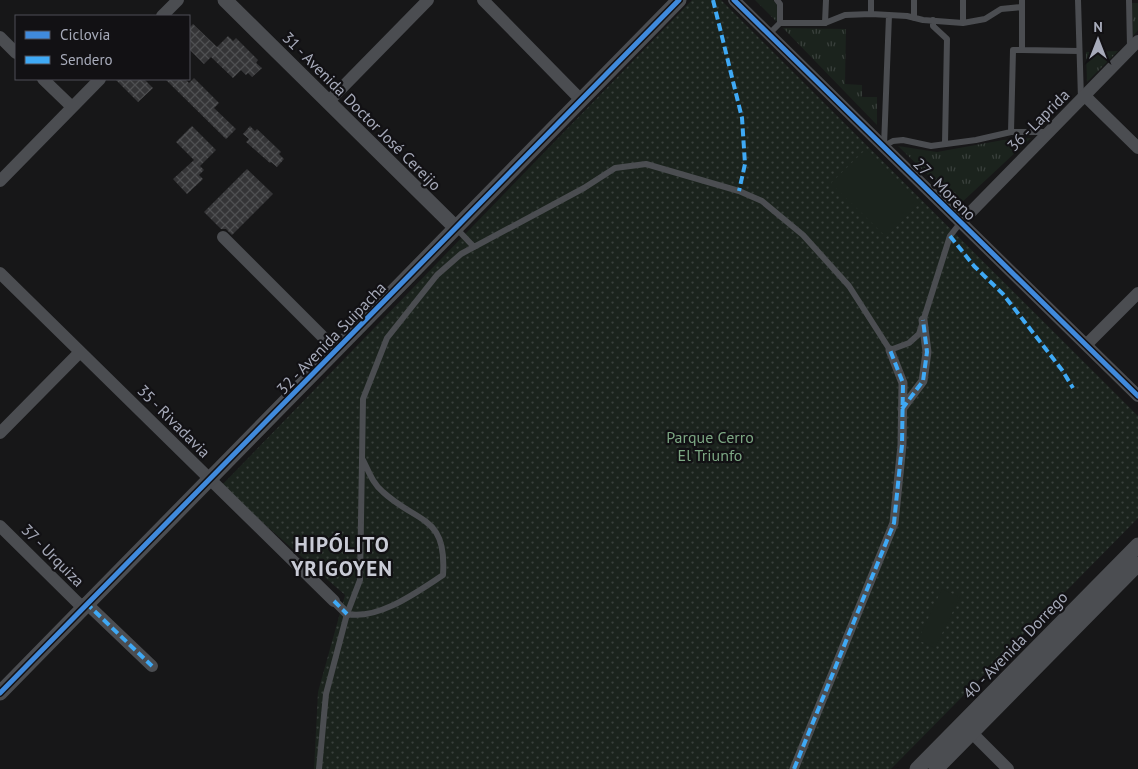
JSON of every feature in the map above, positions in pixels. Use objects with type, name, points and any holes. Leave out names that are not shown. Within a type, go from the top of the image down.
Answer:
[{"type":"street","points":[[163,15],[178,0]]},
{"type":"street","name":"31 - Avenida Doctor José Cereijo","points":[[225,0],[456,228]]},
{"type":"street","points":[[328,102],[428,0]]},
{"type":"street","points":[[483,0],[581,100]]},
{"type":"street","name":"32 - Avenida Suipacha","points":[[0,693],[84,605],[679,0]]},
{"type":"street","name":"27 - Moreno","points":[[734,0],[1138,396]]},
{"type":"street","points":[[0,37],[15,51]]},
{"type":"street","name":"36 - Laprida","points":[[961,222],[1134,45]]},
{"type":"street","points":[[44,80],[72,107]]},
{"type":"street","points":[[0,181],[99,80]]},
{"type":"street","points":[[1083,98],[1138,148]]},
{"type":"street","points":[[223,237],[336,350]]},
{"type":"street","name":"35 - Rivadavia","points":[[0,273],[347,614]]},
{"type":"street","points":[[1086,345],[1138,293]]},
{"type":"street","points":[[902,410],[923,381],[927,352],[923,320]]},
{"type":"street","points":[[794,769],[894,523],[902,445],[903,383],[890,350]]},
{"type":"street","points":[[0,433],[80,352]]},
{"type":"street","name":"37 - Urquiza","points":[[0,526],[152,666]]},
{"type":"street","name":"40 - Avenida Dorrego","points":[[936,769],[967,728],[1138,544]]},
{"type":"street","name":"40 - Avenida Dorrego","points":[[918,769],[967,728],[1138,564]]},
{"type":"street","points":[[967,728],[1008,769]]},
{"type":"lane","points":[[769,34],[780,23],[780,4],[777,0]]},
{"type":"lane","points":[[825,24],[826,0]]},
{"type":"lane","points":[[871,0],[871,14]]},
{"type":"lane","points":[[914,0],[914,18]]},
{"type":"lane","points":[[963,23],[964,0]]},
{"type":"lane","points":[[1078,0],[1079,51],[1083,98]]},
{"type":"lane","points":[[1129,0],[1134,45]]},
{"type":"lane","points":[[780,23],[825,24],[846,15],[871,14],[907,16],[963,23],[985,19],[1001,9],[1022,4],[1022,50]]},
{"type":"lane","points":[[884,146],[889,15]]},
{"type":"lane","points":[[933,20],[934,26],[947,39],[946,143]]},
{"type":"lane","points":[[1011,132],[1013,50],[1079,51]]},
{"type":"lane","points":[[884,146],[893,141],[903,140],[930,146],[976,140],[1011,132],[1049,132]]},
{"type":"lane","points":[[319,769],[326,694],[347,614],[360,580],[363,399],[387,338],[437,275],[462,254],[584,188],[615,168],[646,164],[739,192],[762,201],[803,234],[849,286],[890,350],[909,343],[919,334],[950,236],[961,222]]},
{"type":"lane","name":"31 - Avenida Doctor José Cereijo","points":[[456,228],[474,247]]},
{"type":"lane","points":[[347,614],[355,615],[388,607],[414,594],[442,575],[442,548],[432,525],[374,484],[362,459]]},
{"type":"green space","name":"Parque Cerro El Triunfo","points":[[692,0],[721,0],[1138,416],[1138,518],[891,769],[314,769],[318,692],[345,595],[221,486]]},
{"type":"green space","points":[[755,0],[773,0],[777,5],[778,20],[776,21]]},
{"type":"green space","points":[[1132,3],[1138,3],[1138,30],[1133,36]]},
{"type":"green space","points":[[783,28],[846,29],[845,84],[862,85],[862,97],[877,97],[877,125]]},
{"type":"green space","points":[[1118,51],[1087,82],[1086,52]]},
{"type":"green space","points":[[1031,138],[959,205],[898,146],[937,152],[1003,140]]},
{"type":"green space","points":[[866,149],[920,203],[886,237],[831,183]]},
{"type":"green space","points":[[942,589],[960,597],[935,648],[918,640]]},
{"type":"building","points":[[193,24],[217,47],[228,36],[233,41],[236,38],[258,60],[256,63],[262,68],[252,77],[248,73],[246,75],[241,70],[233,78],[211,57],[204,64],[190,50],[190,27]]},
{"type":"building","points":[[194,78],[219,103],[214,108],[236,129],[226,139],[166,80],[186,80],[189,83]]},
{"type":"building","points":[[116,80],[145,80],[153,88],[138,102]]},
{"type":"building","points":[[192,126],[216,150],[200,166],[204,170],[199,175],[203,179],[187,194],[173,179],[194,160],[176,142]]},
{"type":"building","points":[[250,126],[255,131],[257,129],[281,152],[279,154],[284,159],[277,167],[246,142],[249,139],[243,134]]},
{"type":"building","points":[[247,169],[273,194],[232,235],[226,229],[221,229],[204,212]]},
{"type":"marked path","points":[[713,0],[742,118],[745,164],[739,191]]},
{"type":"marked path","points":[[950,236],[974,266],[1003,294],[1062,370],[1073,388]]},
{"type":"marked path","points":[[902,409],[923,381],[927,352],[923,320]]},
{"type":"marked path","points":[[794,769],[894,523],[902,445],[903,383],[890,350]]},
{"type":"marked path","points":[[334,601],[347,614]]},
{"type":"marked path","points":[[86,603],[152,666]]},
{"type":"cycle path","points":[[0,693],[679,0]]},
{"type":"cycle path","points":[[734,0],[1138,396]]},
{"type":"district","name":"HIPÓLITO YRIGOYEN","points":[[342,556]]}]
